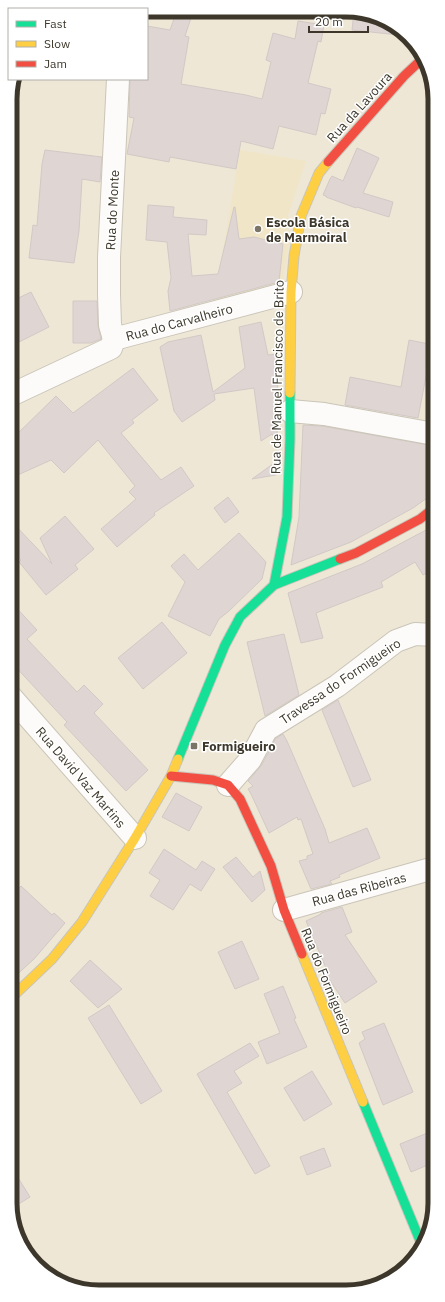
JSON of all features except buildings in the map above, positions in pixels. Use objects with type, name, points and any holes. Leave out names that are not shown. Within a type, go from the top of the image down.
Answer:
[{"type":"street","name":"Rua da Lavoura","points":[[319,173],[340,147],[404,76],[420,62]]},
{"type":"street","name":"Rua do Monte","points":[[114,339],[110,325],[109,279],[118,80]]},
{"type":"street","name":"Rua de Manuel Francisco de Brito","points":[[274,585],[287,517],[290,439],[291,292],[294,256],[301,216],[319,173]]},
{"type":"street","name":"Rua do Carvalheiro","points":[[17,392],[111,348],[114,339],[291,292]]},
{"type":"street","points":[[290,411],[324,414],[428,433]]},
{"type":"street","points":[[17,993],[52,959],[82,922],[135,838],[171,776],[225,645],[240,617],[274,585],[356,553],[420,519],[428,513]]},
{"type":"street","name":"Travessa do Formigueiro","points":[[228,786],[250,760],[266,730],[337,686],[396,641],[415,634],[428,635]]},
{"type":"street","name":"Rua David Vaz Martins","points":[[17,704],[135,838]]},
{"type":"street","points":[[171,776],[214,780],[228,786]]},
{"type":"street","name":"Rua do Formigueiro","points":[[228,786],[240,799],[271,866],[284,910],[419,1239]]},
{"type":"street","name":"Rua das Ribeiras","points":[[284,910],[428,870]]},
{"type":"shaded area","name":"Escola Básica de Marmoiral","points":[[240,150],[306,161],[288,215],[289,243],[281,291],[214,304]]},
{"type":"traffic: fast","points":[[274,585],[287,517],[290,393]]},
{"type":"traffic: fast","points":[[178,759],[225,645],[240,617],[274,585],[340,559]]},
{"type":"traffic: fast","points":[[363,1102],[419,1239]]},
{"type":"traffic: slow","points":[[290,393],[291,292],[294,256],[301,216],[319,173],[328,162]]},
{"type":"traffic: slow","points":[[17,992],[52,959],[82,922],[135,838],[171,776],[178,759]]},
{"type":"traffic: slow","points":[[302,954],[363,1102]]},
{"type":"traffic: jam","points":[[328,162],[404,76],[419,62]]},
{"type":"traffic: jam","points":[[340,559],[356,553],[420,519],[428,513]]},
{"type":"traffic: jam","points":[[171,776],[213,780],[228,785],[240,799],[271,866],[284,910],[302,954]]},
{"type":"place","name":"Escola Básica de Marmoiral","points":[[258,229]]},
{"type":"place","name":"Formigueiro","points":[[194,746]]}]
